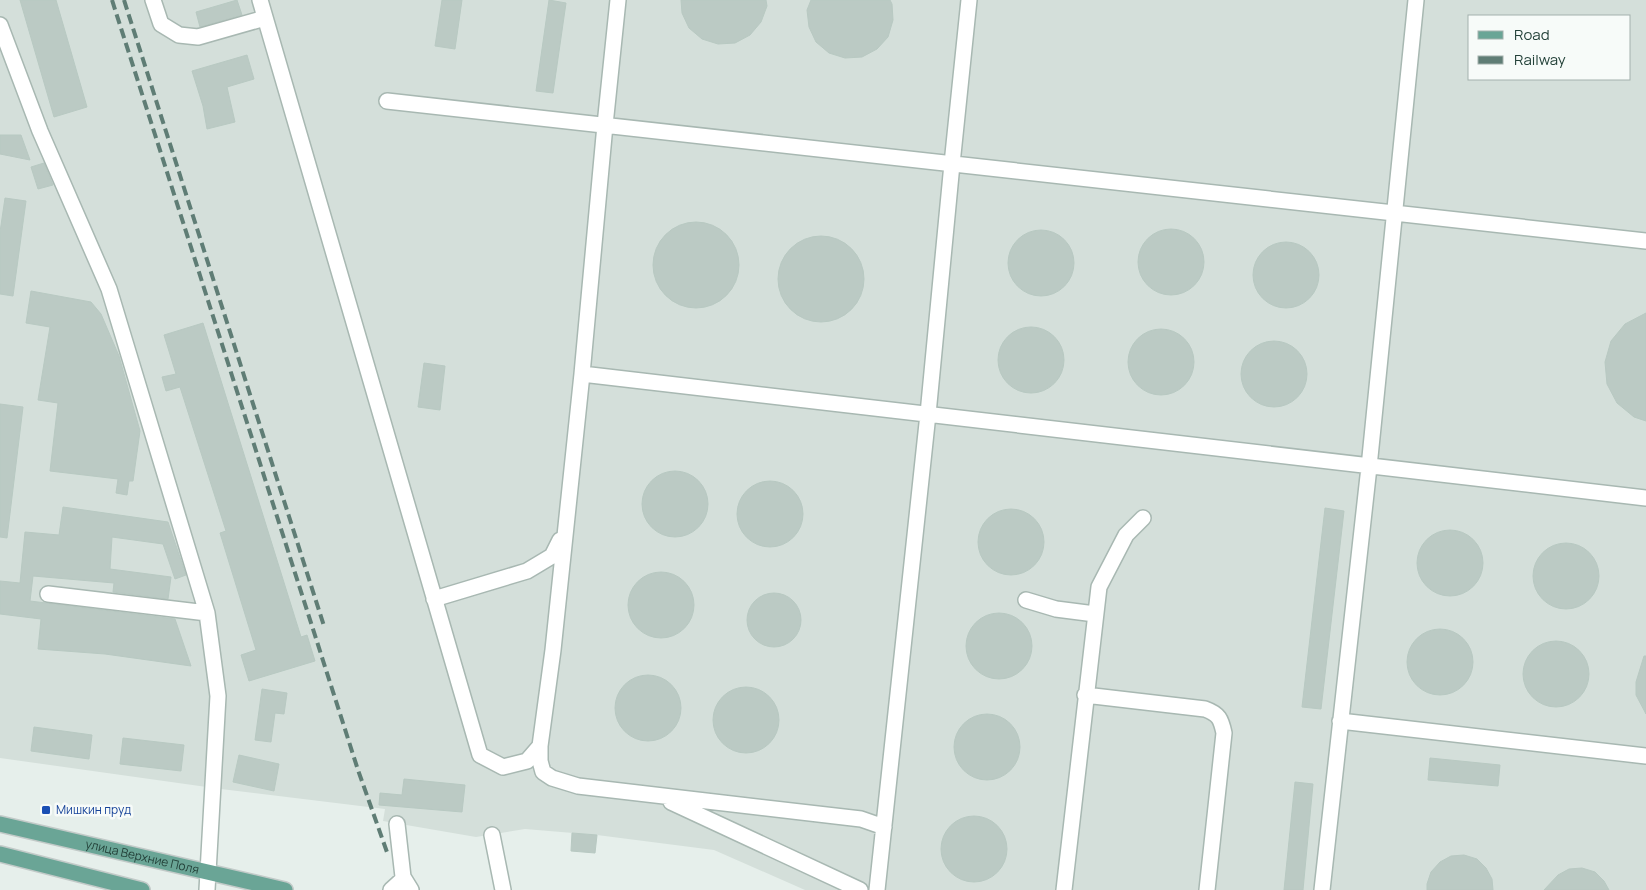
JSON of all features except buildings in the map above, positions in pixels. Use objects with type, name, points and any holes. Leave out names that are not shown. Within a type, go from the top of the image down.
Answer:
[{"type":"main road","name":"улица Верхние Поля","points":[[0,824],[285,890]]},
{"type":"main road","points":[[0,854],[142,890]]},
{"type":"street","points":[[153,0],[161,24],[179,35],[198,36],[265,18]]},
{"type":"street","points":[[260,0],[480,755],[504,767],[527,761],[540,746]]},
{"type":"street","points":[[618,0],[604,125],[582,374],[553,650],[540,746],[540,761],[543,772],[552,778],[578,786],[861,820],[884,826]]},
{"type":"street","points":[[877,890],[928,414],[969,0]]},
{"type":"street","points":[[1322,890],[1370,467],[1416,0]]},
{"type":"street","points":[[0,25],[40,131],[109,289],[207,613],[218,696],[207,890]]},
{"type":"street","points":[[387,101],[1646,241]]},
{"type":"street","points":[[582,374],[1646,498]]},
{"type":"street","points":[[1064,890],[1099,587],[1126,536],[1143,518]]},
{"type":"street","points":[[434,599],[527,571],[552,556],[564,532]]},
{"type":"street","points":[[48,594],[207,613]]},
{"type":"street","points":[[1026,600],[1056,609],[1095,614]]},
{"type":"street","points":[[1086,695],[1206,709],[1216,712],[1222,723],[1224,733],[1207,890]]},
{"type":"street","points":[[1340,721],[1646,756]]},
{"type":"street","points":[[659,796],[860,890]]},
{"type":"street","points":[[397,824],[403,876],[411,890]]},
{"type":"street","points":[[492,835],[503,890]]},
{"type":"street","points":[[391,890],[402,880],[403,876]]},
{"type":"street","points":[[108,882],[123,890]]},
{"type":"shaded area","points":[[0,0],[1646,0],[1646,890],[805,890],[714,850],[597,835],[525,829],[476,837],[383,821],[385,809],[221,789],[0,758]]},
{"type":"railway","points":[[112,0],[358,770],[388,855]]},
{"type":"railway","points":[[124,0],[324,626]]},
{"type":"place","name":"Мишкин пруд","points":[[46,810]]}]
